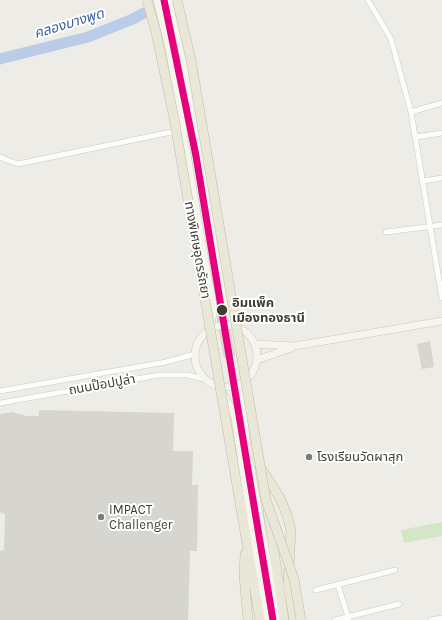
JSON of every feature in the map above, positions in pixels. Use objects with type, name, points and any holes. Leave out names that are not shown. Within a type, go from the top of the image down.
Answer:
[{"type":"highway","name":"ทางพิเศษอุดรรัถยา","points":[[147,0],[156,32],[176,131],[246,538],[263,618]]},
{"type":"highway","name":"ทางพิเศษอุดรรัถยา","points":[[177,0],[191,60],[266,500],[284,620]]},
{"type":"highway","points":[[247,446],[280,498],[287,515],[291,530],[288,584],[294,620]]},
{"type":"highway","points":[[266,500],[294,579],[302,620]]},
{"type":"highway","points":[[246,538],[244,575],[248,620]]},
{"type":"main road","points":[[157,0],[170,53],[213,313],[208,330],[199,340],[195,354],[198,367],[205,379],[212,384],[219,386],[232,386],[244,382],[253,372],[257,360],[256,344],[248,333],[236,326],[222,325],[208,330]]},
{"type":"main road","points":[[170,0],[181,44],[226,306],[236,326]]},
{"type":"main road","points":[[257,360],[295,346],[442,321]]},
{"type":"main road","points":[[256,344],[295,346]]},
{"type":"main road","points":[[244,382],[243,411],[247,446],[278,620]]},
{"type":"main road","points":[[219,386],[235,418],[263,618]]},
{"type":"street","points":[[368,0],[391,39],[411,112],[440,270],[442,298]]},
{"type":"street","points":[[411,112],[442,103]]},
{"type":"street","points":[[0,157],[18,164],[176,131]]},
{"type":"street","points":[[416,137],[442,133]]},
{"type":"street","points":[[423,182],[442,178]]},
{"type":"street","points":[[386,232],[442,225]]},
{"type":"street","name":"ถนนป๊อปปูล่า","points":[[0,391],[166,362],[195,354]]},
{"type":"street","name":"ถนนป๊อปปูล่า","points":[[0,403],[159,375],[187,374],[205,379]]},
{"type":"street","points":[[316,590],[395,570]]},
{"type":"street","points":[[338,585],[348,618]]},
{"type":"street","points":[[336,620],[398,604]]},
{"type":"street","points":[[431,620],[442,618]]},
{"type":"green space","points":[[442,522],[442,536],[404,543],[401,530]]},
{"type":"building","points":[[210,258],[213,258],[221,307],[230,326],[235,356],[224,358],[217,320],[218,304]]},
{"type":"building","points":[[430,341],[434,367],[422,369],[417,344]]},
{"type":"building","name":"IMPACT Challenger","points":[[39,410],[174,413],[173,451],[193,451],[192,485],[198,485],[197,551],[190,551],[188,620],[0,620],[0,551],[4,550],[5,514],[0,512],[0,414],[12,412],[26,416],[39,416]]},
{"type":"waterway","name":"คลองบางพูด","points":[[0,59],[88,37],[144,13]]},
{"type":"transit line","points":[[164,0],[196,156],[273,620]]},
{"type":"place","name":"อิมแพ็ค เมืองทองธานี","points":[[222,310]]},
{"type":"place","name":"โรงเรียนวัดผาสุก","points":[[309,457]]},
{"type":"place","name":"IMPACT Challenger","points":[[101,517]]}]
